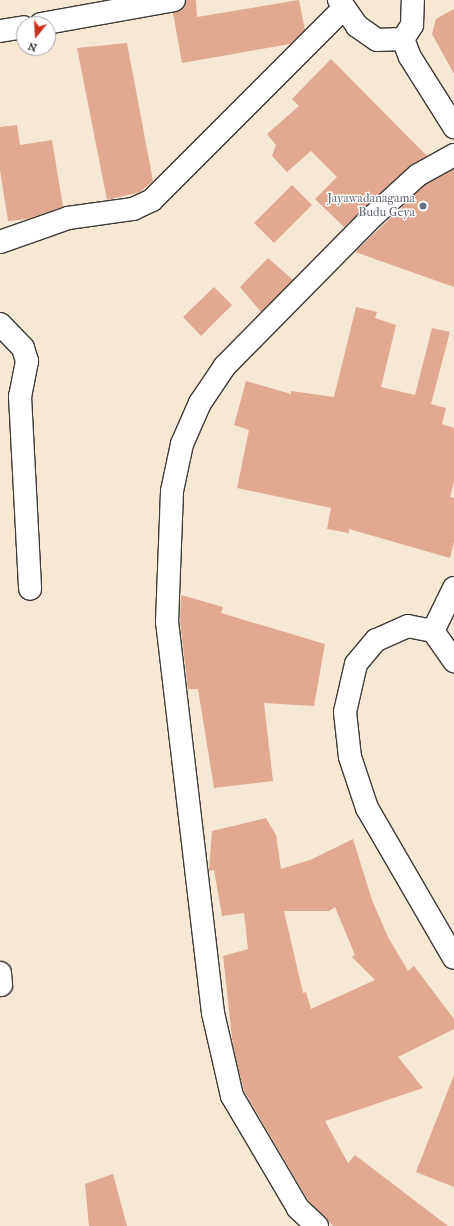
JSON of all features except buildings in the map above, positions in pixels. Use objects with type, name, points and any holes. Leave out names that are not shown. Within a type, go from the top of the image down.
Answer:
[{"type":"street","points":[[56,21],[174,0]]},
{"type":"street","points":[[403,39],[412,25],[413,0]]},
{"type":"street","points":[[0,242],[68,218],[133,209],[152,200],[341,4],[357,26],[377,40],[403,39]]},
{"type":"street","points":[[0,31],[16,28]]},
{"type":"street","points":[[403,39],[410,58],[454,127]]},
{"type":"street","points":[[318,1226],[298,1208],[232,1096],[213,1013],[168,622],[172,491],[182,444],[200,403],[225,366],[372,217],[418,175],[454,155]]},
{"type":"street","points":[[0,324],[23,348],[27,361],[20,396],[30,589]]},
{"type":"street","points":[[433,631],[454,588]]},
{"type":"street","points":[[454,661],[433,631],[408,626],[376,640],[356,664],[345,712],[350,757],[367,808],[454,958]]},
{"type":"place","name":"Jayawadanagama Budu Geya","points":[[423,206]]}]
